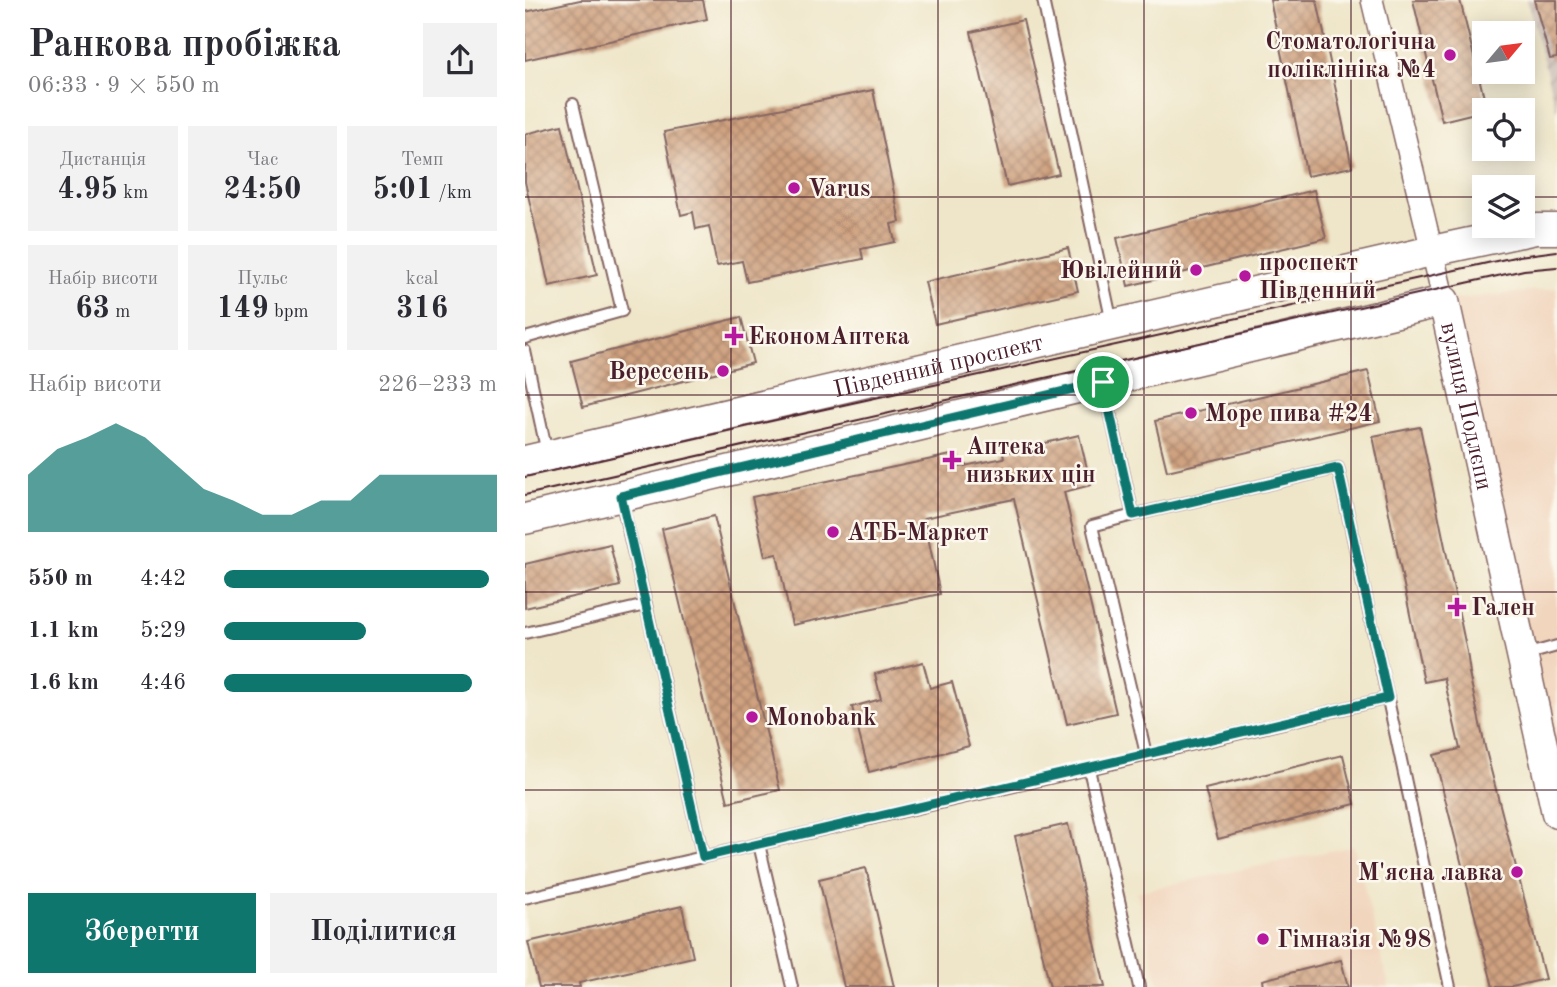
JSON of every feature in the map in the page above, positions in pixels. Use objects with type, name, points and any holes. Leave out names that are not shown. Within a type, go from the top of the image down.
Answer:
[{"type":"main road","name":"Південний проспект","points":[[536,458],[1550,225]]},
{"type":"main road","points":[[525,519],[1444,301]]},
{"type":"main road","name":"вулиця Подлєпи","points":[[1444,301],[1557,813]]},
{"type":"street","name":"вулиця Подлєпи","points":[[1372,0],[1444,301]]},
{"type":"lane","points":[[1043,0],[1113,325]]},
{"type":"lane","points":[[525,338],[622,311],[573,104]]},
{"type":"lane","points":[[525,351],[536,458]]},
{"type":"lane","points":[[1103,382],[1133,515]]},
{"type":"lane","points":[[1146,754],[1092,526],[1338,468],[1450,987]]},
{"type":"lane","points":[[621,496],[703,857]]},
{"type":"lane","points":[[525,634],[646,605]]},
{"type":"lane","points":[[1523,655],[1557,646]]},
{"type":"lane","points":[[525,898],[1388,698]]},
{"type":"lane","points":[[1089,769],[1139,987]]},
{"type":"lane","points":[[759,844],[792,987]]},
{"type":"shaded area","points":[[1527,0],[1557,0],[1557,113],[1535,30],[1535,21],[1533,21]]},
{"type":"shaded area","points":[[1557,288],[1557,813],[1444,301]]},
{"type":"shaded area","name":"Гімназія №98","points":[[1354,846],[1389,987],[1159,987],[1137,892]]},
{"type":"building","points":[[580,0],[703,0],[707,19],[525,60],[525,12]]},
{"type":"building","points":[[1270,0],[1317,0],[1352,167],[1307,176]]},
{"type":"building","name":"Стоматологічна поліклініка №4","points":[[1413,0],[1460,0],[1472,49],[1472,84],[1481,84],[1484,98],[1472,98],[1472,114],[1442,121]]},
{"type":"building","points":[[1534,0],[1557,0],[1557,58],[1550,59]]},
{"type":"building","points":[[1023,20],[1059,174],[1007,186],[971,32]]},
{"type":"building","points":[[873,90],[900,222],[891,224],[895,242],[861,249],[863,259],[747,282],[742,261],[717,266],[709,226],[696,229],[693,212],[681,215],[664,132]]},
{"type":"building","points":[[562,125],[597,275],[549,286],[525,182],[525,134]]},
{"type":"building","points":[[1314,190],[1326,238],[1128,286],[1117,238]]},
{"type":"building","points":[[1068,248],[1078,291],[935,324],[925,282]]},
{"type":"building","points":[[741,317],[753,363],[583,407],[571,361]]},
{"type":"building","points":[[1368,371],[1380,421],[1167,471],[1155,421]]},
{"type":"building","points":[[1420,427],[1485,747],[1545,979],[1512,987],[1493,987],[1434,755],[1460,749],[1444,678],[1424,682],[1373,436]]},
{"type":"building","points":[[1079,435],[1091,485],[1064,492],[1116,713],[1067,724],[1014,499],[924,518],[940,594],[792,625],[777,554],[765,556],[752,497],[956,454],[959,467],[1004,458],[1003,453]]},
{"type":"building","points":[[714,516],[780,790],[728,802],[662,529]]},
{"type":"building","points":[[610,544],[620,586],[525,608],[525,564]]},
{"type":"building","points":[[923,662],[930,688],[952,682],[969,746],[869,772],[852,707],[881,699],[875,674]]},
{"type":"building","points":[[1343,755],[1355,804],[1218,839],[1205,789]]},
{"type":"building","points":[[1068,824],[1105,987],[1050,987],[1015,836]]},
{"type":"building","points":[[866,868],[894,987],[844,987],[819,879]]},
{"type":"building","points":[[682,906],[693,957],[579,983],[580,987],[539,987],[528,942]]},
{"type":"building","points":[[1341,960],[1348,987],[1263,987],[1262,980]]},
{"type":"tram line","points":[[525,477],[1519,256],[1557,251]]},
{"type":"tram line","points":[[525,495],[1524,270],[1557,267]]},
{"type":"place","name":"Стоматологічна поліклініка №4","points":[[1450,55]]},
{"type":"place","name":"Varus","points":[[794,188]]},
{"type":"place","name":"Ювілейний","points":[[1196,270]]},
{"type":"place","name":"проспект Південний","points":[[1245,276]]},
{"type":"place","name":"ЕкономАптека","points":[[734,336]]},
{"type":"place","name":"Вересень","points":[[723,371]]},
{"type":"place","name":"Море пива #24","points":[[1191,413]]},
{"type":"place","name":"Аптека низьких цін","points":[[952,460]]},
{"type":"place","name":"АТБ-Маркет","points":[[833,532]]},
{"type":"place","name":"Гален","points":[[1457,607]]},
{"type":"place","name":"Monobank","points":[[752,717]]},
{"type":"place","name":"М'ясна лавка","points":[[1517,872]]},
{"type":"place","name":"Гімназія №98","points":[[1263,939]]},
{"type":"route","points":[[1103,382],[1133,515],[1338,468],[1388,698],[703,857],[621,496],[1103,382]]}]
